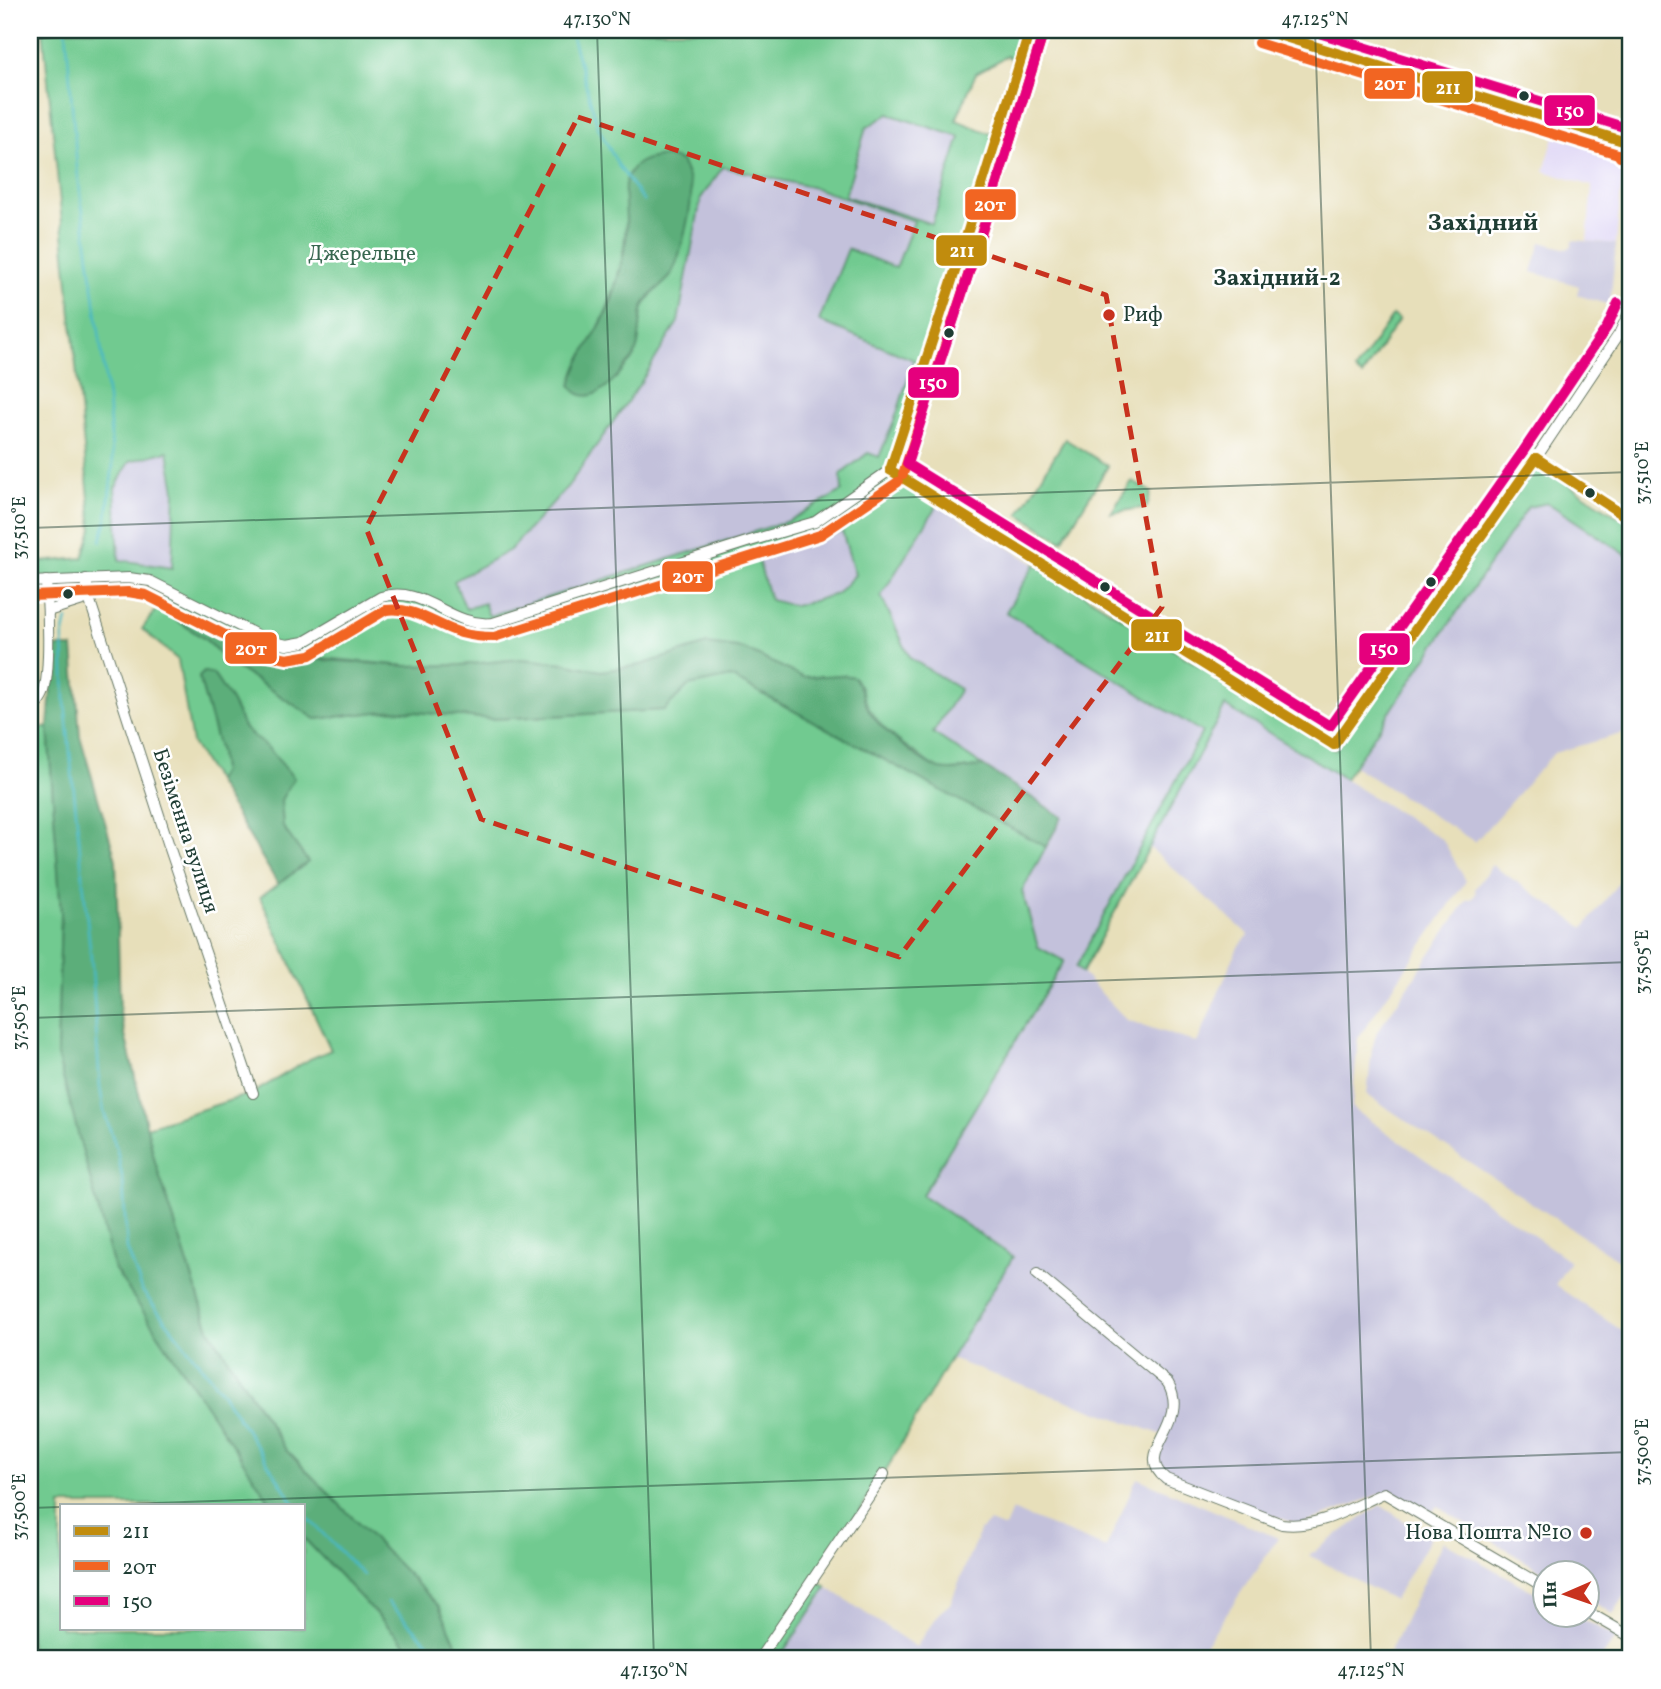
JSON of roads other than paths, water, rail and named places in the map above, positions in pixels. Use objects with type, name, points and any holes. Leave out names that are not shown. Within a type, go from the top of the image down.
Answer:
[{"type":"street","points":[[30,582],[129,578],[150,581],[270,642],[287,645],[304,642],[381,597],[391,594],[413,595],[460,619],[482,624],[493,623],[815,522],[890,470],[1030,30]]},
{"type":"street","points":[[1262,30],[1629,143]]},
{"type":"street","points":[[890,470],[1334,745],[1536,458],[1619,334],[1631,309]]},
{"type":"street","points":[[1536,458],[1631,520]]},
{"type":"street","name":"Безіменна вулиця","points":[[86,579],[89,598],[170,849],[253,1093]]},
{"type":"street","points":[[30,713],[43,695],[44,687],[48,611],[46,581]]},
{"type":"street","points":[[48,611],[89,598]]},
{"type":"street","points":[[1037,1274],[1168,1383],[1173,1392],[1174,1415],[1155,1457],[1159,1471],[1166,1479],[1282,1524],[1291,1525],[1317,1522],[1384,1493],[1532,1580]]},
{"type":"street","points":[[759,1659],[884,1474]]},
{"type":"street","points":[[1602,1621],[1631,1637]]},
{"type":"waterway","points":[[66,30],[77,168],[108,399],[113,464],[101,541]]},
{"type":"waterway","points":[[570,30],[598,127],[618,165],[644,202]]},
{"type":"waterway","points":[[67,619],[63,637],[65,703],[92,968],[100,1087],[123,1182],[127,1249],[143,1292],[220,1390],[294,1504]]},
{"type":"waterway","points":[[304,1514],[364,1576]]},
{"type":"waterway","points":[[388,1602],[444,1659]]},
{"type":"place","name":"Риф","points":[[1109,315]]},
{"type":"place","name":"Нова Пошта №10","points":[[1586,1533]]},
{"type":"district","name":"Західний","points":[[1483,224]]},
{"type":"district","name":"Західний-2","points":[[1277,279]]},
{"type":"park label","name":"Джерельце","points":[[362,254]]}]
